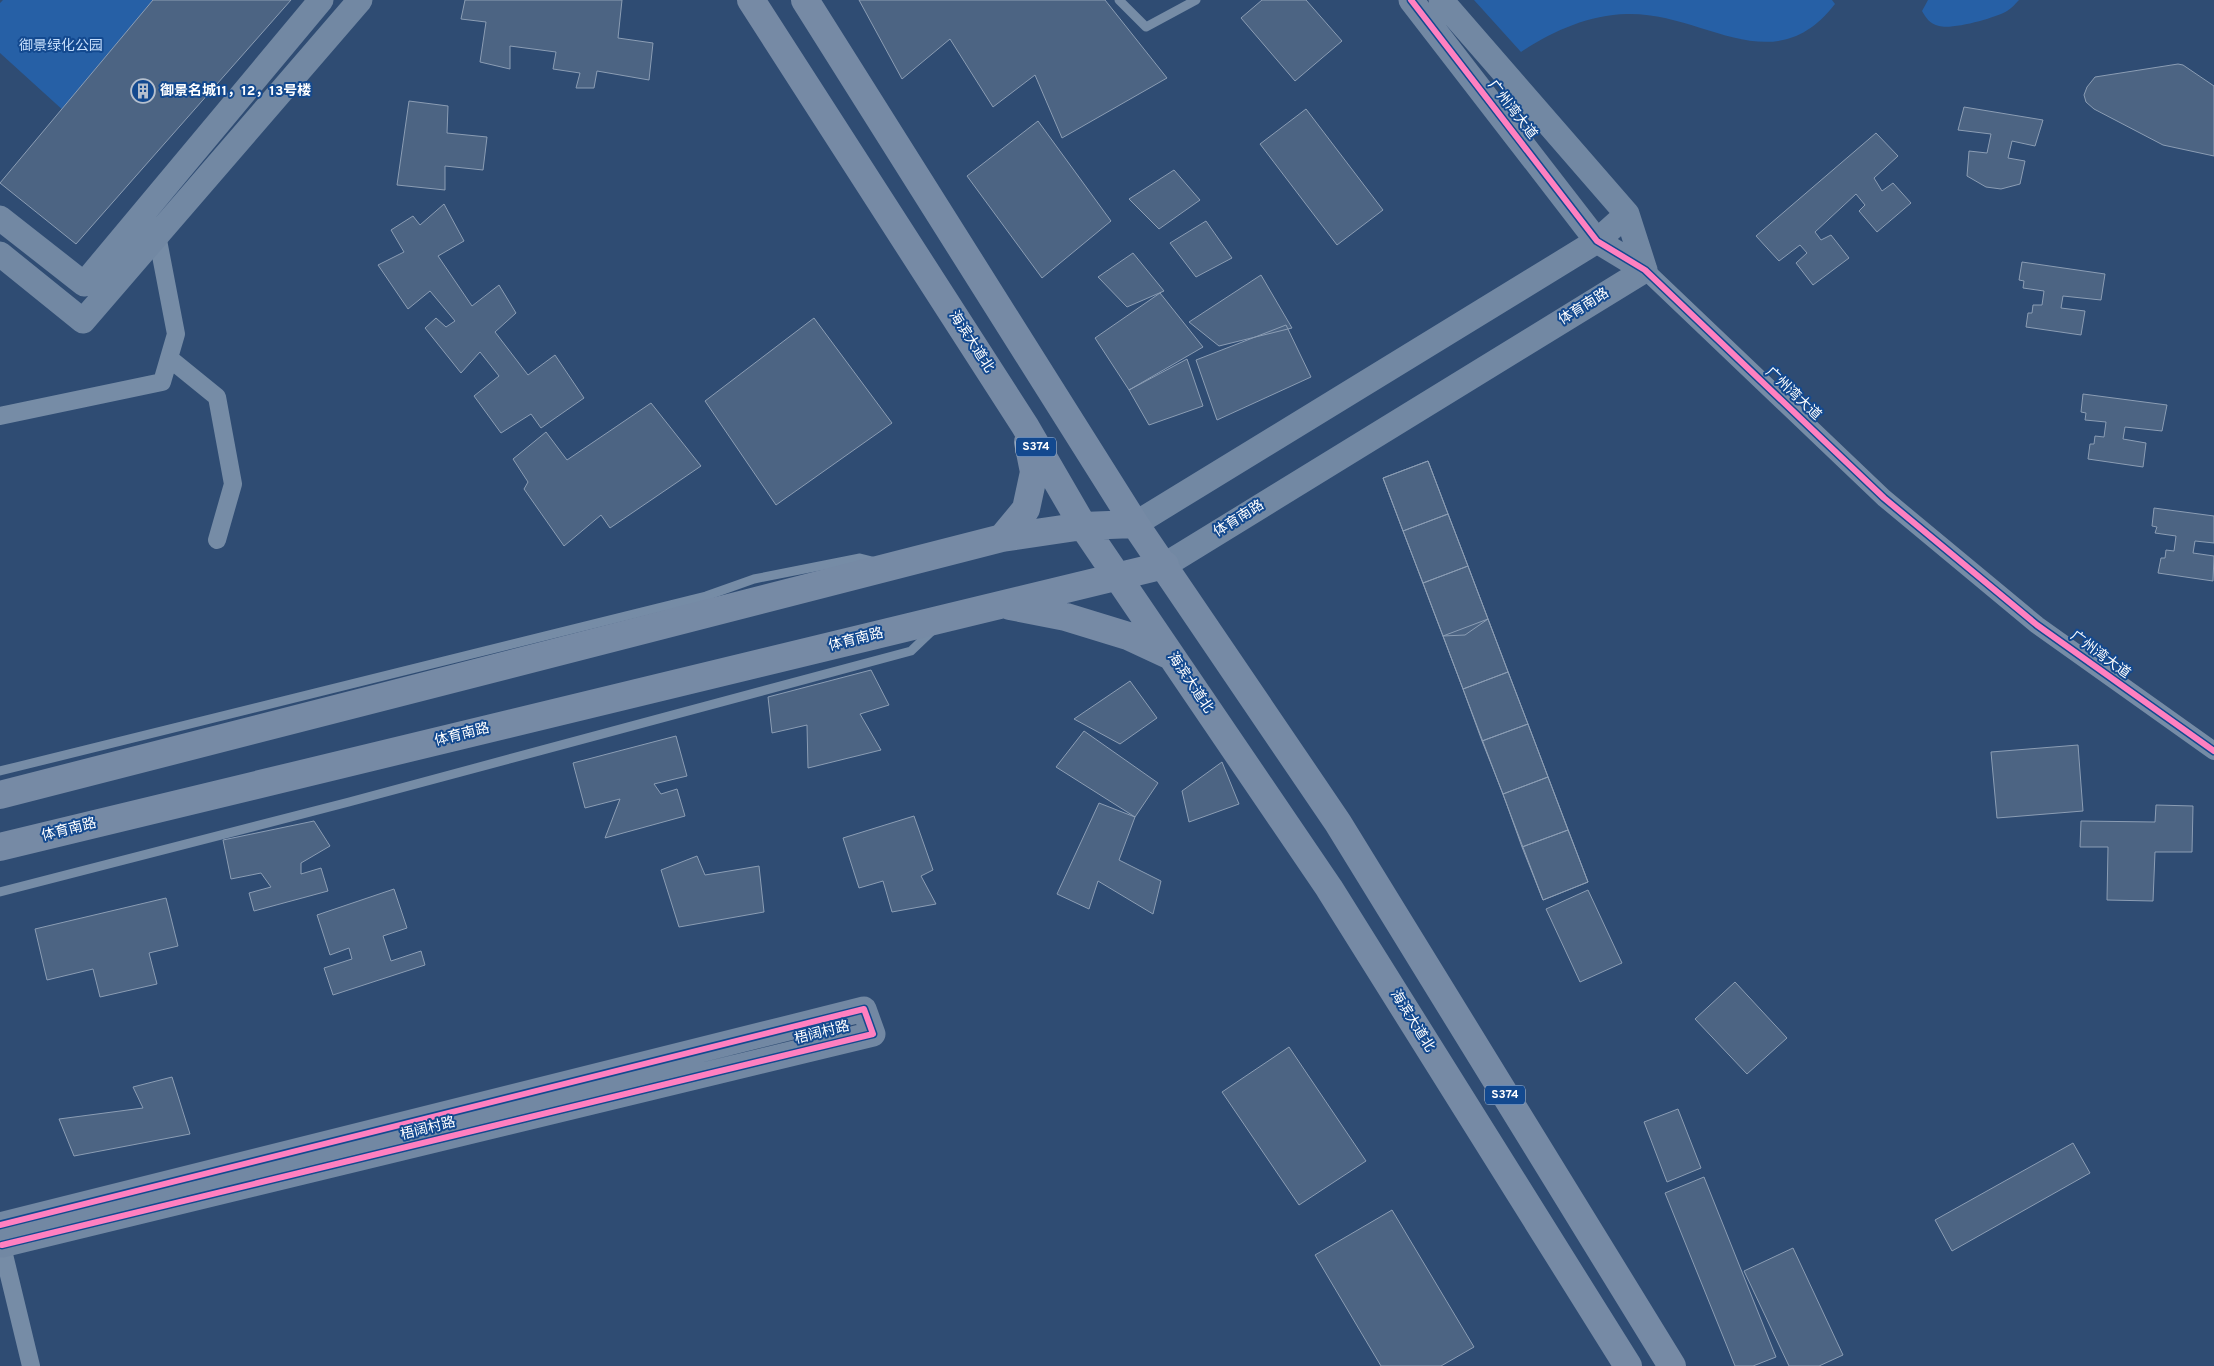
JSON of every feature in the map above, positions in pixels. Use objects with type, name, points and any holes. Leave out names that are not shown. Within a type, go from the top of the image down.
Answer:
[{"type":"main road","name":"海滨大道北","points":[[751,0],[1024,426],[1083,526],[1329,888],[1628,1366]]},
{"type":"main road","name":"S374","points":[[804,0],[1135,524],[1165,565],[1338,823],[1672,1366]]},
{"type":"main road","points":[[1002,538],[1026,509],[1034,472],[1024,426]]},
{"type":"main road","points":[[0,795],[1002,538],[1083,526],[1135,524]]},
{"type":"main road","name":"体育南路","points":[[0,847],[1165,565]]},
{"type":"main road","points":[[1001,604],[1066,617],[1132,637],[1173,658]]},
{"type":"street","points":[[0,218],[84,284],[322,0]]},
{"type":"street","points":[[0,254],[83,321],[360,0]]},
{"type":"street","name":"广州湾大道","points":[[1411,0],[1597,241],[1644,270],[1884,498],[2037,625],[2214,751]]},
{"type":"street","name":"广州湾大道","points":[[1441,0],[1627,214],[1644,270]]},
{"type":"street","points":[[1135,524],[1597,241],[1627,214]]},
{"type":"street","points":[[0,416],[162,382],[176,334],[158,235]]},
{"type":"street","name":"体育南路","points":[[1165,565],[1644,270]]},
{"type":"street","points":[[169,358],[217,397],[233,484],[217,540]]},
{"type":"street","name":"梧阔村路","points":[[864,1009],[873,1034],[1,1236],[864,1009]]},
{"type":"street","points":[[1,1236],[31,1366]]},
{"type":"lane","points":[[1119,0],[1146,27],[1196,0]]},
{"type":"lane","points":[[0,771],[706,596],[754,579],[860,558],[894,566]]},
{"type":"lane","points":[[0,892],[358,799],[912,651],[946,618]]},
{"type":"green space","name":"御景绿化公园","points":[[3,0],[157,0],[65,112],[0,53],[0,3]]},
{"type":"green space","points":[[1474,0],[1832,0],[1835,4],[1811,27],[1787,39],[1763,42],[1737,38],[1656,16],[1627,14],[1598,17],[1571,26],[1546,37],[1521,52]]},
{"type":"green space","points":[[1928,0],[2019,0],[2007,11],[1993,17],[1973,23],[1945,27],[1933,24],[1922,11]]},
{"type":"building","name":"御景名城11，12，13号楼","points":[[153,0],[291,0],[76,244],[0,183]]},
{"type":"building","points":[[465,0],[622,0],[618,38],[653,43],[649,80],[597,71],[594,88],[576,88],[580,73],[553,69],[556,52],[510,46],[510,69],[480,62],[486,22],[461,19]]},
{"type":"building","points":[[859,0],[1105,0],[1167,78],[1062,138],[1035,75],[993,107],[950,39],[902,79]]},
{"type":"building","points":[[1262,0],[1306,0],[1342,41],[1295,81],[1241,18]]},
{"type":"building","points":[[2178,64],[2183,65],[2214,86],[2214,156],[2163,145],[2094,109],[2086,102],[2084,95],[2087,87],[2095,77]]},
{"type":"building","points":[[409,101],[448,106],[447,133],[487,137],[483,170],[445,166],[445,190],[397,185]]},
{"type":"building","points":[[1964,107],[2043,120],[2035,146],[2012,141],[2008,158],[2025,161],[2020,184],[2001,189],[1986,187],[1967,176],[1969,151],[1987,153],[1991,134],[1958,130]]},
{"type":"building","points":[[1306,109],[1383,210],[1337,245],[1260,144]]},
{"type":"building","points":[[1038,121],[1111,221],[1042,278],[967,176]]},
{"type":"building","points":[[1876,133],[1898,156],[1874,178],[1882,191],[1893,183],[1911,203],[1877,232],[1859,211],[1865,205],[1856,194],[1815,232],[1821,240],[1831,235],[1849,258],[1813,285],[1796,263],[1807,253],[1800,245],[1779,261],[1756,236]]},
{"type":"building","points":[[1174,170],[1200,200],[1159,229],[1129,199]]},
{"type":"building","points":[[444,204],[464,241],[438,256],[472,306],[499,285],[516,313],[495,332],[528,375],[555,355],[584,398],[541,428],[531,414],[501,433],[474,396],[499,376],[480,352],[461,373],[425,328],[436,318],[446,327],[455,321],[430,291],[408,309],[378,265],[404,252],[391,230],[413,216],[420,225]]},
{"type":"building","points":[[1206,221],[1232,258],[1196,277],[1170,243]]},
{"type":"building","points":[[1133,253],[1164,291],[1127,307],[1098,277]]},
{"type":"building","points":[[2022,262],[2105,274],[2101,300],[2063,296],[2061,308],[2085,311],[2081,335],[2026,327],[2028,313],[2032,313],[2033,305],[2042,305],[2044,291],[2023,288],[2024,281],[2019,280]]},
{"type":"building","points":[[1261,275],[1292,328],[1219,346],[1189,322]]},
{"type":"building","points":[[1160,293],[1203,347],[1129,390],[1095,338]]},
{"type":"building","points":[[814,318],[892,423],[776,505],[705,401]]},
{"type":"building","points":[[1286,325],[1311,377],[1217,420],[1196,360]]},
{"type":"building","points":[[1187,359],[1203,406],[1149,425],[1129,390]]},
{"type":"building","points":[[2083,394],[2167,405],[2162,431],[2125,427],[2123,439],[2146,443],[2143,467],[2088,459],[2090,444],[2094,444],[2095,436],[2104,437],[2106,422],[2085,420],[2086,413],[2081,412]]},
{"type":"building","points":[[651,403],[701,466],[610,528],[601,515],[564,546],[524,489],[528,482],[513,459],[546,432],[567,460]]},
{"type":"building","points":[[1428,461],[1448,514],[1403,531],[1383,478]]},
{"type":"building","points":[[1428,461],[1588,882],[1543,900],[1383,478]]},
{"type":"building","points":[[2154,508],[2214,516],[2214,543],[2195,541],[2193,553],[2214,556],[2213,581],[2158,573],[2161,558],[2165,558],[2166,550],[2174,551],[2176,536],[2155,533],[2157,527],[2152,526]]},
{"type":"building","points":[[1448,514],[1468,566],[1423,583],[1403,531]]},
{"type":"building","points":[[1468,566],[1488,619],[1443,636],[1423,583]]},
{"type":"building","points":[[1488,619],[1508,672],[1463,689],[1443,636],[1465,635]]},
{"type":"building","points":[[871,670],[889,705],[860,714],[881,750],[808,768],[807,725],[772,733],[768,697]]},
{"type":"building","points":[[1508,672],[1528,724],[1482,741],[1463,689]]},
{"type":"building","points":[[1130,681],[1157,718],[1120,744],[1074,719]]},
{"type":"building","points":[[1528,724],[1548,777],[1503,794],[1482,741]]},
{"type":"building","points":[[1084,731],[1158,783],[1135,817],[1056,767]]},
{"type":"building","points":[[676,736],[687,776],[654,784],[661,794],[677,789],[685,816],[605,838],[620,799],[585,808],[573,763]]},
{"type":"building","points":[[2078,745],[2083,811],[1997,818],[1991,752]]},
{"type":"building","points":[[1222,762],[1239,804],[1189,822],[1182,791]]},
{"type":"building","points":[[1548,777],[1568,830],[1522,847],[1503,794]]},
{"type":"building","points":[[1099,803],[1135,817],[1119,860],[1161,881],[1153,914],[1098,881],[1089,909],[1057,894]]},
{"type":"building","points":[[2156,805],[2193,806],[2192,852],[2155,852],[2153,901],[2107,900],[2108,847],[2080,847],[2081,821],[2155,822]]},
{"type":"building","points":[[914,816],[933,870],[921,876],[936,904],[892,912],[883,881],[859,888],[843,838]]},
{"type":"building","points":[[314,821],[330,846],[301,863],[301,874],[321,868],[328,891],[254,911],[249,893],[271,887],[261,873],[231,879],[223,840]]},
{"type":"building","points":[[1568,830],[1588,882],[1543,900],[1522,847]]},
{"type":"building","points":[[697,856],[705,875],[759,866],[764,912],[679,927],[661,870]]},
{"type":"building","points":[[394,889],[407,928],[383,936],[391,961],[421,951],[425,965],[333,995],[324,968],[352,959],[349,948],[330,955],[317,915]]},
{"type":"building","points":[[1588,890],[1622,963],[1580,982],[1546,909]]},
{"type":"building","points":[[166,898],[178,946],[149,953],[157,984],[100,997],[93,969],[47,980],[35,929]]},
{"type":"building","points":[[1735,982],[1787,1038],[1747,1074],[1695,1019]]},
{"type":"building","points":[[1289,1047],[1366,1161],[1299,1205],[1222,1092]]},
{"type":"building","points":[[172,1077],[190,1134],[74,1156],[59,1119],[143,1108],[133,1087]]},
{"type":"building","points":[[1678,1109],[1701,1168],[1667,1182],[1644,1122]]},
{"type":"building","points":[[2073,1143],[2090,1173],[1952,1251],[1935,1220]]},
{"type":"building","points":[[1704,1177],[1776,1357],[1753,1366],[1735,1366],[1665,1193]]},
{"type":"building","points":[[1392,1210],[1474,1347],[1441,1366],[1381,1366],[1315,1255]]},
{"type":"building","points":[[1793,1248],[1843,1355],[1819,1366],[1789,1366],[1744,1271]]},
{"type":"cycle path","points":[[1411,0],[1597,241],[1645,270],[1884,498],[2037,625],[2214,751]]},
{"type":"cycle path","points":[[0,1225],[864,1009],[873,1034],[2,1245]]},
{"type":"place","name":"御景名城11，12，13号楼","points":[[143,91]]}]
